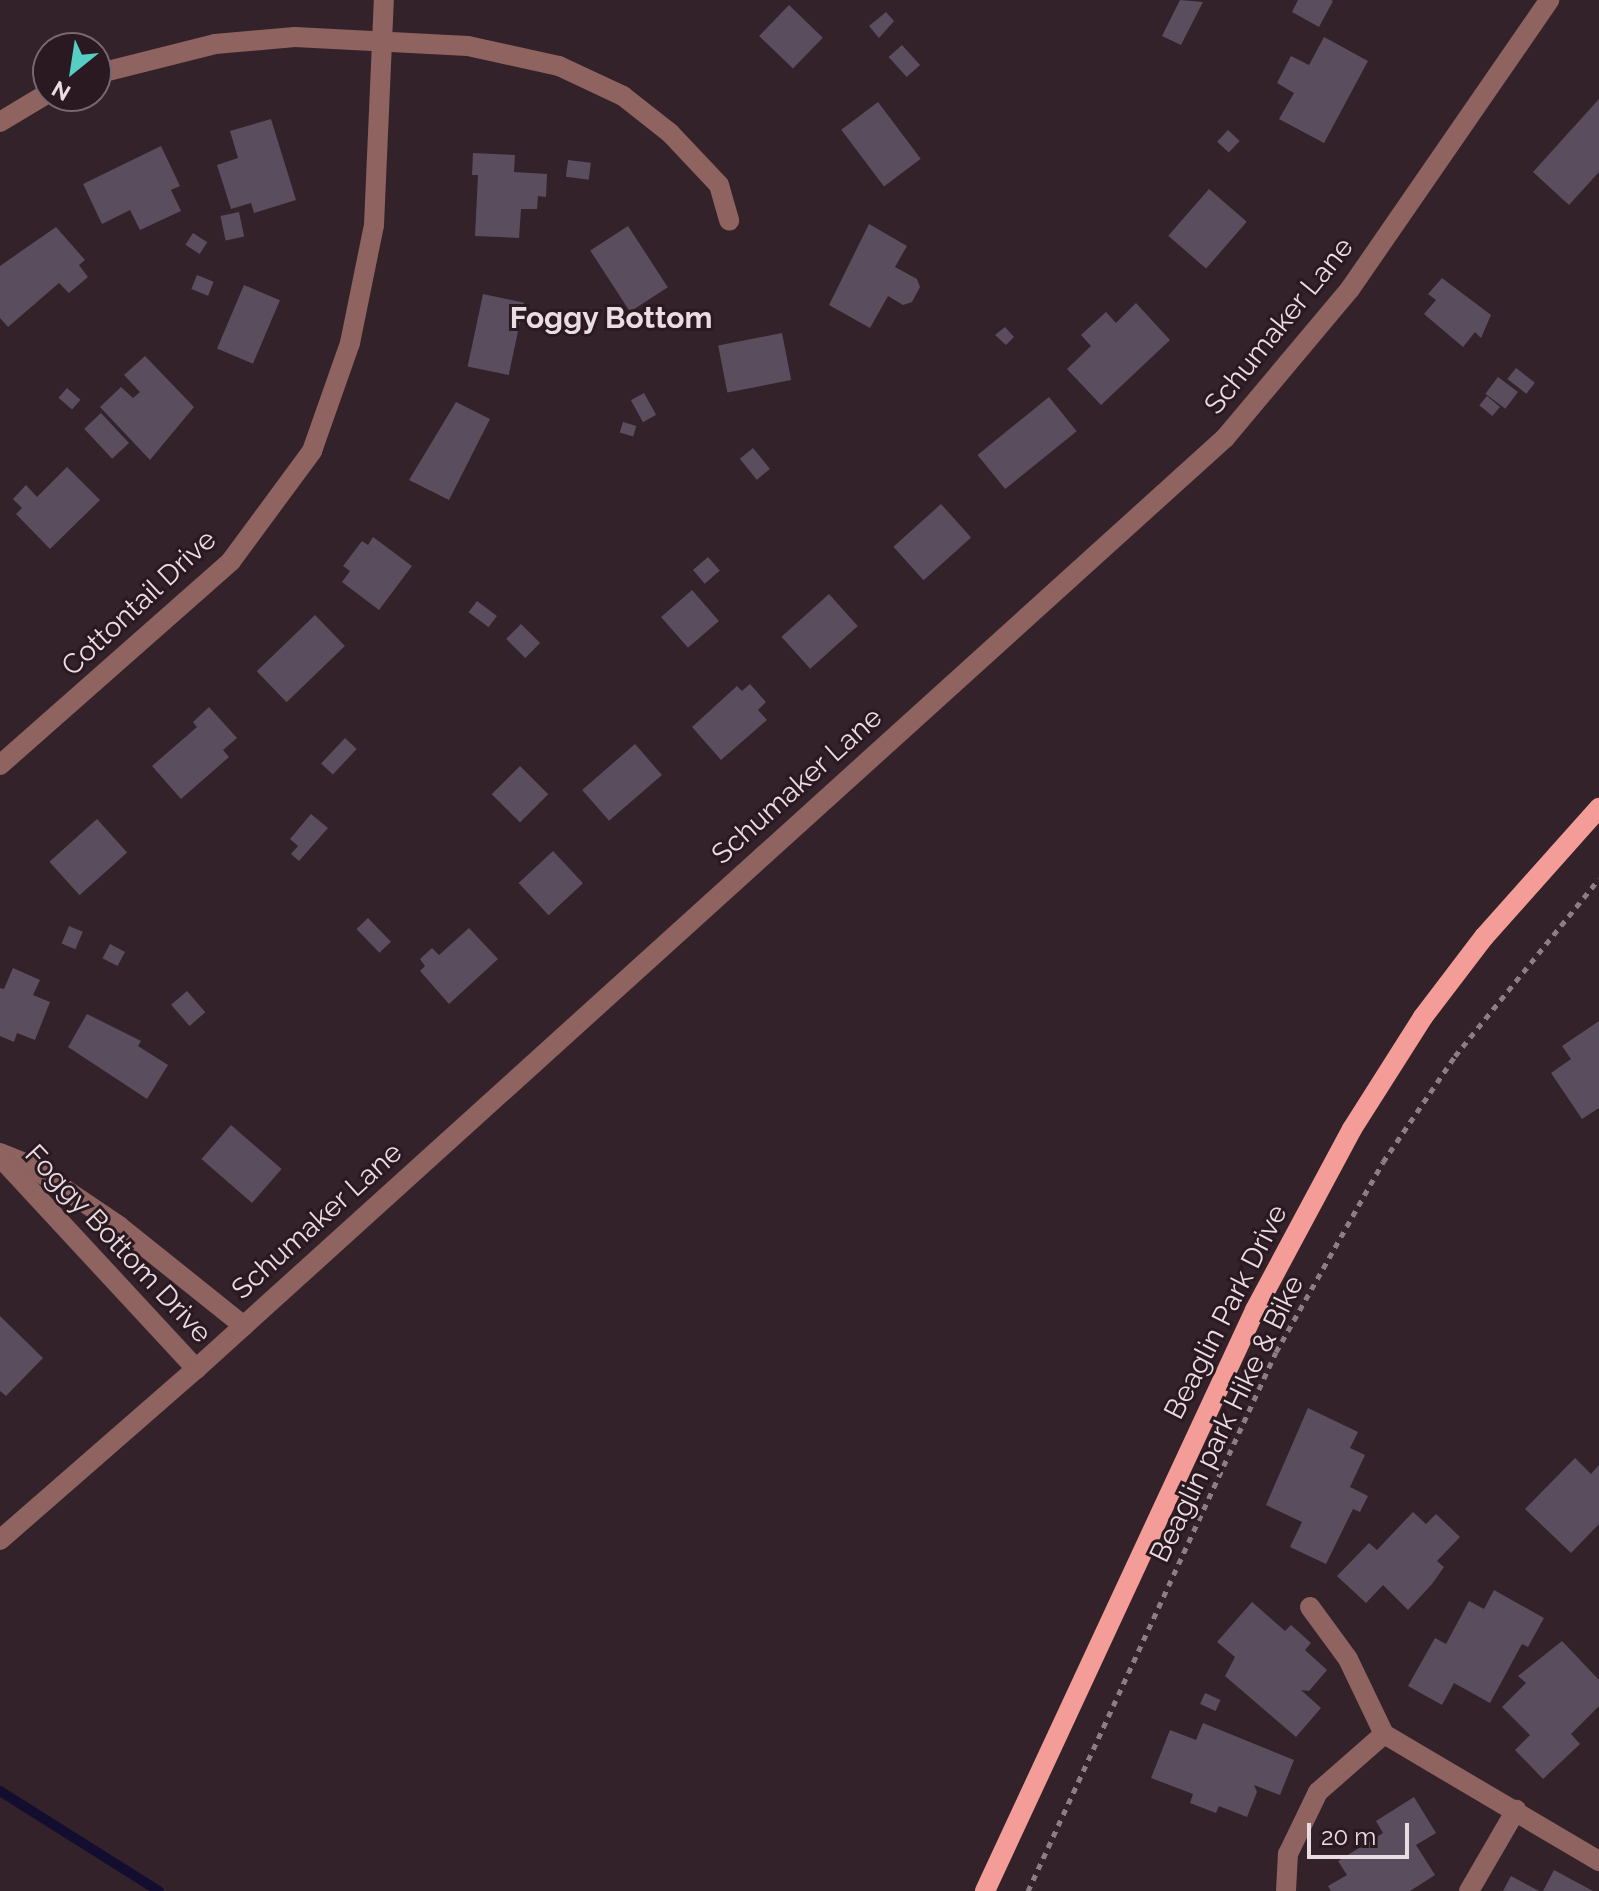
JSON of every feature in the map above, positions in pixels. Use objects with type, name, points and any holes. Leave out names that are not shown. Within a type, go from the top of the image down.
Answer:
[{"type":"main road","name":"Beaglin Park Drive","points":[[985,1891],[1209,1406],[1352,1129],[1423,1017],[1484,937],[1599,808]]},
{"type":"street","name":"Cottontail Drive","points":[[0,765],[231,561],[312,451],[350,343],[374,225],[384,0]]},
{"type":"street","name":"Schumaker Lane","points":[[0,1540],[244,1326],[1225,438],[1350,289],[1549,0]]},
{"type":"street","points":[[112,70],[215,44],[295,37],[468,46],[559,66],[623,96],[670,133],[719,185],[729,221]]},
{"type":"street","points":[[0,122],[32,103]]},
{"type":"street","name":"Foggy Bottom Drive","points":[[0,1155],[29,1165],[119,1226],[244,1326]]},
{"type":"street","name":"Foggy Bottom Drive","points":[[0,1155],[196,1369]]},
{"type":"street","points":[[1310,1607],[1348,1659],[1384,1734],[1599,1861]]},
{"type":"street","points":[[1286,1891],[1288,1854],[1318,1792],[1384,1734]]},
{"type":"street","points":[[1469,1891],[1516,1810]]},
{"type":"path","name":"Beaglin park Hike & Bike","points":[[1028,1891],[1276,1352],[1383,1162],[1455,1056],[1599,879]]},
{"type":"building","points":[[1180,0],[1203,2],[1181,45],[1162,36]]},
{"type":"building","points":[[1298,0],[1333,1],[1319,27],[1292,12]]},
{"type":"building","points":[[789,5],[823,38],[793,69],[759,36]]},
{"type":"building","points":[[886,12],[894,21],[879,38],[869,26]]},
{"type":"building","points":[[1324,37],[1368,61],[1324,143],[1279,119],[1294,93],[1277,83],[1291,56],[1309,65]]},
{"type":"building","points":[[902,45],[920,65],[907,77],[889,57]]},
{"type":"building","points":[[1599,99],[1599,172],[1569,205],[1533,172]]},
{"type":"building","points":[[878,102],[921,159],[884,186],[841,130]]},
{"type":"building","points":[[271,119],[296,200],[254,213],[251,203],[231,209],[217,165],[238,158],[230,131]]},
{"type":"building","points":[[1228,130],[1240,141],[1229,153],[1217,142]]},
{"type":"building","points":[[161,146],[180,186],[171,190],[181,211],[140,230],[130,210],[102,224],[83,184]]},
{"type":"building","points":[[473,153],[515,155],[514,172],[547,174],[546,197],[538,196],[537,209],[521,209],[519,238],[475,236],[478,175],[472,175]]},
{"type":"building","points":[[568,160],[591,163],[589,180],[566,177]]},
{"type":"building","points":[[1209,189],[1247,222],[1206,269],[1168,236]]},
{"type":"building","points":[[239,212],[244,236],[226,240],[220,216]]},
{"type":"building","points":[[869,224],[907,246],[895,267],[917,279],[920,287],[912,302],[903,305],[888,296],[870,328],[829,305]]},
{"type":"building","points":[[628,226],[668,287],[630,312],[590,251]]},
{"type":"building","points":[[56,227],[85,260],[79,265],[88,277],[69,293],[59,283],[8,327],[0,318],[0,266]]},
{"type":"building","points":[[193,233],[207,242],[200,254],[185,245]]},
{"type":"building","points":[[197,275],[214,282],[208,296],[191,289]]},
{"type":"building","points":[[1442,278],[1491,315],[1481,338],[1475,332],[1463,347],[1424,314],[1436,300],[1428,294]]},
{"type":"building","points":[[244,285],[280,300],[253,364],[217,349]]},
{"type":"building","points":[[483,294],[524,303],[509,375],[468,366]]},
{"type":"building","points":[[1136,303],[1170,340],[1101,405],[1067,369],[1091,346],[1081,335],[1106,312],[1116,323]]},
{"type":"building","points":[[1005,327],[1014,337],[1006,345],[995,335]]},
{"type":"building","points":[[782,333],[791,380],[727,393],[718,345]]},
{"type":"building","points":[[145,356],[194,407],[150,460],[100,407],[121,387],[133,398],[140,392],[124,375]]},
{"type":"building","points":[[1516,368],[1535,383],[1526,394],[1507,379]]},
{"type":"building","points":[[1498,377],[1518,392],[1505,409],[1485,394]]},
{"type":"building","points":[[67,388],[81,400],[72,410],[58,398]]},
{"type":"building","points":[[644,393],[656,415],[643,422],[631,400]]},
{"type":"building","points":[[1487,396],[1500,407],[1492,416],[1479,405]]},
{"type":"building","points":[[1049,397],[1077,431],[1005,489],[978,455]]},
{"type":"building","points":[[456,402],[490,419],[449,500],[409,480]]},
{"type":"building","points":[[101,413],[129,443],[112,459],[84,429]]},
{"type":"building","points":[[623,422],[636,426],[633,437],[620,433]]},
{"type":"building","points":[[753,448],[770,469],[757,480],[740,459]]},
{"type":"building","points":[[67,467],[100,500],[50,549],[16,514],[22,508],[13,499],[26,485],[37,497]]},
{"type":"building","points":[[941,504],[971,537],[924,580],[893,547]]},
{"type":"building","points":[[373,537],[412,566],[379,610],[342,582],[350,571],[343,566],[362,541],[368,545]]},
{"type":"building","points":[[708,557],[720,571],[705,584],[693,570]]},
{"type":"building","points":[[692,590],[719,621],[688,648],[661,617]]},
{"type":"building","points":[[829,594],[858,626],[810,669],[781,637]]},
{"type":"building","points":[[477,601],[497,616],[489,627],[469,612]]},
{"type":"building","points":[[315,615],[345,646],[287,702],[257,671]]},
{"type":"building","points":[[521,624],[540,643],[525,658],[506,639]]},
{"type":"building","points":[[750,684],[766,702],[758,710],[767,720],[721,760],[692,727],[737,686],[742,691]]},
{"type":"building","points":[[209,707],[237,738],[223,750],[229,757],[181,799],[152,766],[197,727],[193,722]]},
{"type":"building","points":[[345,738],[357,749],[333,775],[321,764]]},
{"type":"building","points":[[635,744],[662,775],[609,821],[582,790]]},
{"type":"building","points":[[520,766],[548,794],[520,823],[492,794]]},
{"type":"building","points":[[311,814],[328,828],[299,861],[291,854],[298,846],[290,839]]},
{"type":"building","points":[[97,819],[127,852],[80,895],[49,862]]},
{"type":"building","points":[[553,851],[583,883],[549,915],[519,883]]},
{"type":"building","points":[[368,918],[391,942],[379,953],[356,929]]},
{"type":"building","points":[[69,926],[83,932],[75,949],[62,943]]},
{"type":"building","points":[[469,928],[498,959],[449,1004],[420,971],[425,966],[420,959],[432,948],[439,955]]},
{"type":"building","points":[[110,944],[125,952],[117,966],[102,958]]},
{"type":"building","points":[[13,968],[40,980],[33,995],[50,1002],[35,1040],[17,1033],[14,1042],[0,1036],[0,988],[4,989]]},
{"type":"building","points":[[187,991],[205,1012],[190,1026],[171,1005]]},
{"type":"building","points":[[87,1014],[141,1041],[138,1046],[168,1065],[147,1099],[68,1047]]},
{"type":"building","points":[[1599,1021],[1599,1108],[1582,1119],[1551,1073],[1571,1059],[1562,1046]]},
{"type":"building","points":[[231,1125],[282,1169],[252,1203],[201,1159]]},
{"type":"building","points":[[0,1316],[43,1358],[6,1396],[0,1391]]},
{"type":"building","points":[[1308,1408],[1358,1432],[1350,1448],[1365,1455],[1350,1487],[1368,1496],[1360,1512],[1353,1509],[1326,1564],[1290,1547],[1302,1522],[1266,1505]]},
{"type":"building","points":[[1575,1458],[1591,1474],[1599,1465],[1599,1524],[1571,1553],[1525,1509]]},
{"type":"building","points":[[1413,1512],[1426,1524],[1436,1514],[1460,1537],[1437,1561],[1444,1567],[1408,1610],[1383,1585],[1366,1603],[1337,1576],[1369,1543],[1377,1550]]},
{"type":"building","points":[[1494,1590],[1544,1618],[1528,1647],[1522,1644],[1490,1703],[1454,1683],[1442,1705],[1408,1686],[1435,1638],[1446,1644],[1469,1601],[1484,1609]]},
{"type":"building","points":[[1252,1602],[1285,1631],[1291,1625],[1311,1643],[1305,1650],[1327,1670],[1309,1691],[1301,1690],[1321,1708],[1296,1737],[1225,1676],[1235,1657],[1217,1642]]},
{"type":"building","points":[[1562,1641],[1599,1680],[1599,1706],[1571,1734],[1580,1744],[1543,1779],[1515,1750],[1530,1735],[1502,1707],[1526,1683],[1518,1676]]},
{"type":"building","points":[[1205,1693],[1221,1700],[1216,1711],[1200,1704]]},
{"type":"building","points":[[1203,1723],[1294,1760],[1280,1795],[1254,1785],[1257,1792],[1247,1817],[1219,1806],[1216,1813],[1190,1803],[1193,1794],[1151,1778],[1170,1730],[1196,1740]]},
{"type":"building","points":[[1414,1797],[1436,1833],[1416,1845],[1435,1875],[1410,1891],[1331,1891],[1328,1886],[1347,1875],[1338,1861],[1383,1833],[1376,1821]]},
{"type":"building","points":[[1554,1870],[1593,1891],[1543,1891]]},
{"type":"building","points":[[1511,1876],[1539,1891],[1503,1891]]},
{"type":"waterway","points":[[0,1791],[159,1891]]},
{"type":"district","name":"Foggy Bottom","points":[[611,318]]}]
